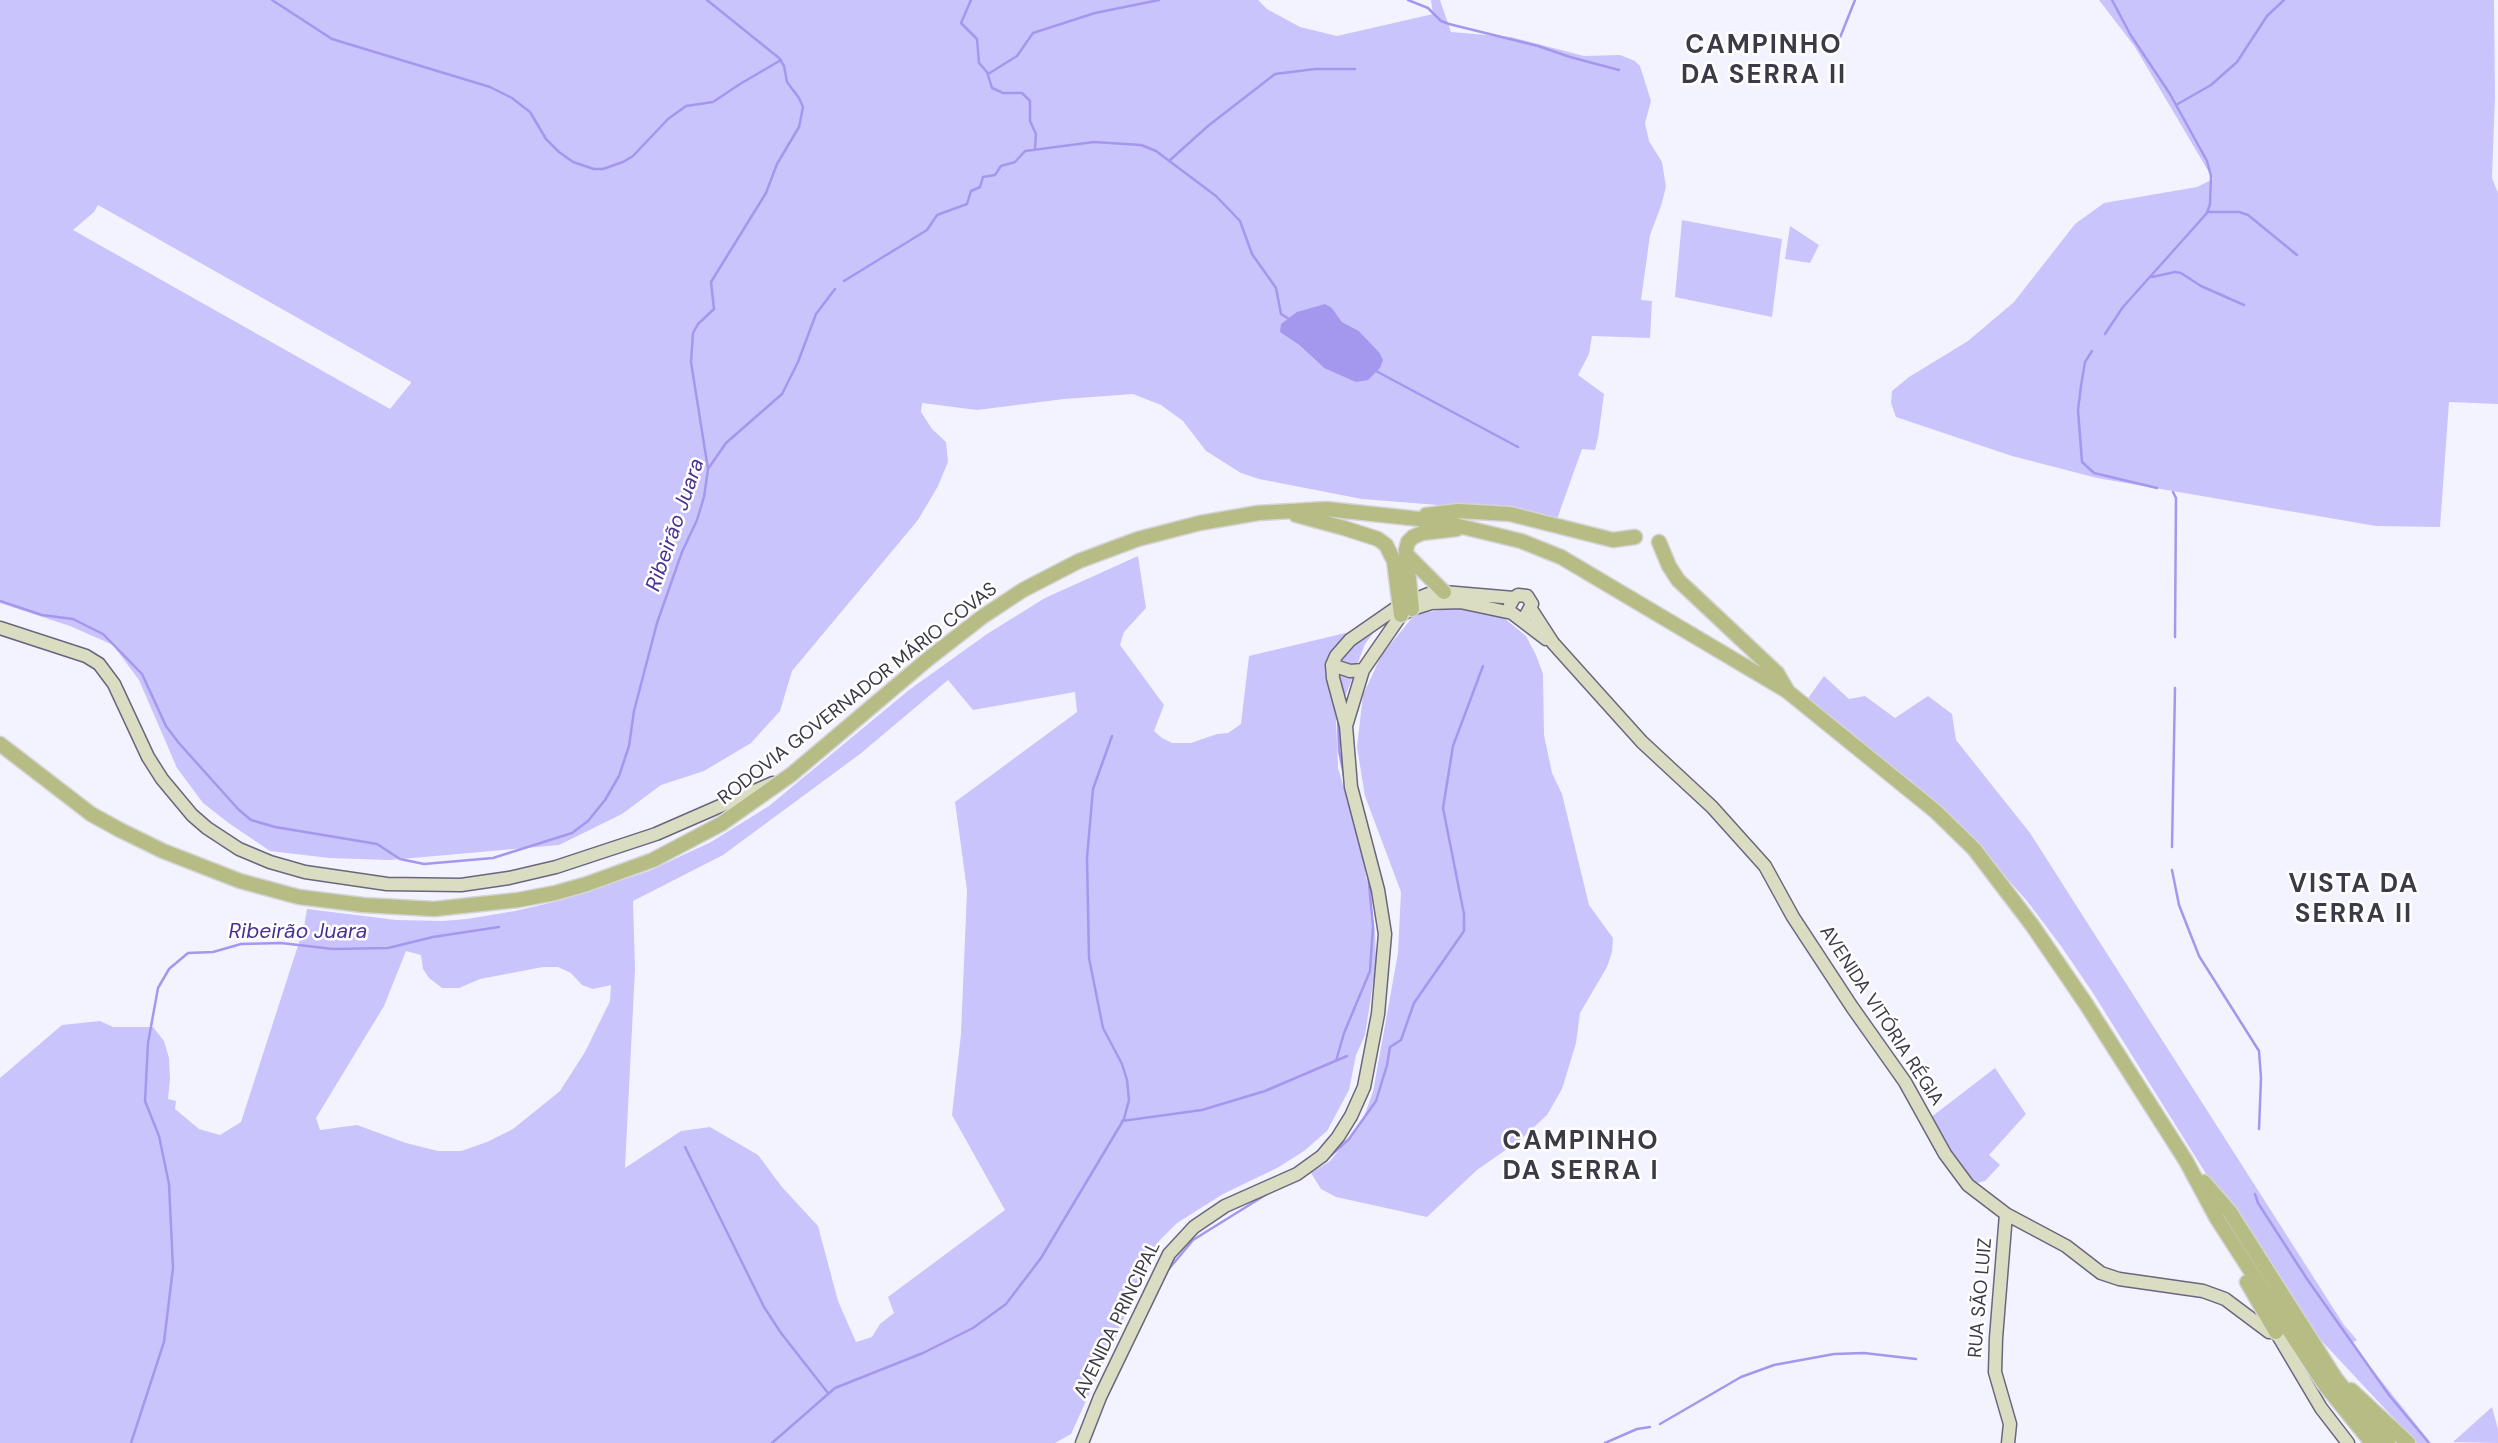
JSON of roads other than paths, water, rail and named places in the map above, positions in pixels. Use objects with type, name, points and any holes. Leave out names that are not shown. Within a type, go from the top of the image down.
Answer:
[{"type":"main road","name":"RODOVIA GOVERNADOR MÁRIO COVAS","points":[[0,744],[91,814],[163,851],[216,873],[299,897],[363,905],[464,907],[555,893],[627,870],[686,845],[792,774],[928,659],[1023,590],[1079,561],[1138,540],[1200,523],[1281,511],[1343,509],[1416,518],[1521,541],[1560,557],[1787,691],[1935,811],[1974,849],[2032,925],[2085,1003],[2186,1161],[2216,1217],[2325,1385],[2372,1443]]},
{"type":"main road","points":[[1281,511],[1378,539],[1386,545],[1395,561],[1406,607]]},
{"type":"main road","points":[[1416,518],[1446,512],[1489,512],[1531,517],[1613,540],[1634,537]]},
{"type":"main road","points":[[1406,607],[1408,542],[1422,533],[1469,528]]},
{"type":"main road","points":[[1659,542],[1678,580],[1777,673],[1787,691]]},
{"type":"main road","points":[[1406,554],[1444,592]]},
{"type":"main road","name":"RODOVIA GOVERNADOR MÁRIO COVAS","points":[[2186,1161],[2230,1212],[2336,1379],[2388,1443]]},
{"type":"main road","points":[[2216,1217],[2233,1258],[2276,1332]]},
{"type":"main road","points":[[2336,1379],[2363,1399],[2408,1443]]},
{"type":"street","points":[[1363,670],[1350,671],[1332,665],[1341,648],[1350,640],[1406,607],[1431,593],[1514,598],[1518,595],[1527,596],[1532,604],[1525,615],[1460,602],[1406,607]]},
{"type":"street","points":[[1514,598],[1510,608],[1514,614]]},
{"type":"street","name":"AVENIDA PRINCIPAL","points":[[1346,726],[1363,670],[1406,607]]},
{"type":"street","name":"AVENIDA VITÓRIA RÉGIA","points":[[1531,608],[1553,643],[1642,742],[1712,807],[1765,866],[1793,917],[1905,1082],[1945,1153],[1968,1185],[2006,1214],[2066,1245],[2101,1273],[2119,1279],[2203,1291],[2225,1299],[2269,1332],[2276,1332]]},
{"type":"street","name":"AVENIDA VITÓRIA RÉGIA","points":[[1514,614],[1553,643]]},
{"type":"street","points":[[0,628],[86,656],[99,664],[114,684],[148,757],[162,779],[192,815],[239,849],[305,872],[387,884],[461,885],[509,878],[556,867],[656,834],[792,774]]},
{"type":"street","name":"AVENIDA PRINCIPAL","points":[[1082,1443],[1100,1397],[1174,1247],[1195,1227],[1225,1206],[1297,1174],[1322,1156],[1351,1116],[1364,1087],[1378,1014],[1385,945],[1378,890],[1351,787],[1346,726],[1337,699],[1332,665]]},
{"type":"street","name":"RUA SÃO LUIZ","points":[[2006,1214],[1995,1371],[2010,1424],[2008,1443]]},
{"type":"street","points":[[2276,1332],[2321,1408],[2348,1443]]},
{"type":"waterway","points":[[272,0],[332,39],[490,87],[512,98],[530,112],[546,139],[559,152],[573,162],[594,169],[603,169],[623,162],[633,156],[668,119],[686,106],[713,102],[781,60]]},
{"type":"waterway","points":[[707,0],[779,58],[784,66],[787,82],[803,107],[799,127],[777,164],[766,193],[711,282],[714,309],[698,324],[693,333],[691,362],[708,469]]},
{"type":"waterway","name":"Ribeirão Juara","points":[[971,0],[961,23],[977,39],[979,63],[987,72],[992,88],[1003,93],[1022,93],[1030,101],[1030,121],[1036,134],[1035,148]]},
{"type":"waterway","points":[[988,74],[1017,56],[1033,33],[1095,13],[1159,0]]},
{"type":"waterway","points":[[1408,0],[1428,8],[1441,21],[1449,24],[1619,70]]},
{"type":"waterway","points":[[1837,45],[1855,0]]},
{"type":"waterway","points":[[2105,334],[2123,307],[2207,213],[2211,176],[2207,161],[2170,94],[2130,34],[2112,0]]},
{"type":"waterway","points":[[2176,105],[2211,85],[2237,62],[2267,16],[2284,0]]},
{"type":"waterway","points":[[1169,161],[1208,126],[1275,74],[1315,69],[1355,69]]},
{"type":"waterway","points":[[844,281],[927,230],[937,215],[967,204],[971,191],[980,187],[983,177],[995,175],[1001,166],[1015,162],[1025,151],[1094,142],[1141,145],[1156,151],[1216,196],[1240,221],[1252,254],[1276,288],[1281,314],[1289,319]]},
{"type":"waterway","points":[[2207,212],[2239,212],[2248,215],[2297,255]]},
{"type":"waterway","points":[[2152,277],[2181,273],[2201,286],[2244,305]]},
{"type":"waterway","name":"Ribeirão Juara","points":[[0,601],[42,615],[73,619],[103,634],[142,674],[166,726],[178,742],[251,820],[275,827],[377,844],[400,859],[424,864],[493,858],[572,833],[588,821],[619,776],[629,746],[634,711],[657,623],[682,552],[697,520],[708,469],[726,443],[782,394],[798,362],[816,314],[835,289]]},
{"type":"waterway","points":[[2092,351],[2085,362],[2078,410],[2082,462],[2094,473],[2157,488]]},
{"type":"waterway","points":[[1376,371],[1518,447]]},
{"type":"waterway","points":[[2173,492],[2176,498],[2175,637]]},
{"type":"waterway","points":[[1329,1157],[1349,1139],[1376,1101],[1390,1047],[1401,1040],[1414,1003],[1464,931],[1464,914],[1443,808],[1453,746],[1483,666]]},
{"type":"waterway","points":[[2172,847],[2175,688]]},
{"type":"waterway","points":[[1338,717],[1339,750],[1350,807]]},
{"type":"waterway","points":[[772,1443],[835,1388],[923,1353],[973,1328],[1006,1304],[1041,1258],[1124,1119],[1129,1100],[1127,1080],[1122,1064],[1103,1028],[1089,958],[1087,858],[1093,789],[1112,736]]},
{"type":"waterway","points":[[2172,870],[2179,905],[2199,956],[2259,1051],[2259,1129]]},
{"type":"waterway","points":[[1336,1061],[1344,1033],[1370,971],[1373,926],[1368,874]]},
{"type":"waterway","name":"Ribeirão Juara","points":[[131,1443],[164,1342],[173,1268],[169,1184],[159,1136],[145,1101],[148,1043],[158,988],[169,969],[188,953],[213,952],[241,944],[281,943],[333,949],[388,948],[433,937],[499,927]]},
{"type":"waterway","points":[[1122,1121],[1202,1110],[1265,1091],[1347,1056]]},
{"type":"waterway","points":[[685,1147],[764,1307],[828,1393]]},
{"type":"waterway","points":[[1168,1270],[1193,1240],[1267,1194]]},
{"type":"waterway","points":[[2255,1194],[2258,1203],[2307,1279],[2389,1395],[2429,1443]]},
{"type":"waterway","points":[[1660,1424],[1741,1377],[1774,1365],[1834,1354],[1864,1353],[1916,1359]]},
{"type":"waterway","points":[[1605,1443],[1637,1429],[1650,1427]]},
{"type":"district","name":"CAMPINHO DA SERRA II","points":[[1764,61]]},
{"type":"district","name":"VISTA DA SERRA II","points":[[2354,900]]},
{"type":"district","name":"CAMPINHO DA SERRA I","points":[[1581,1157]]}]
